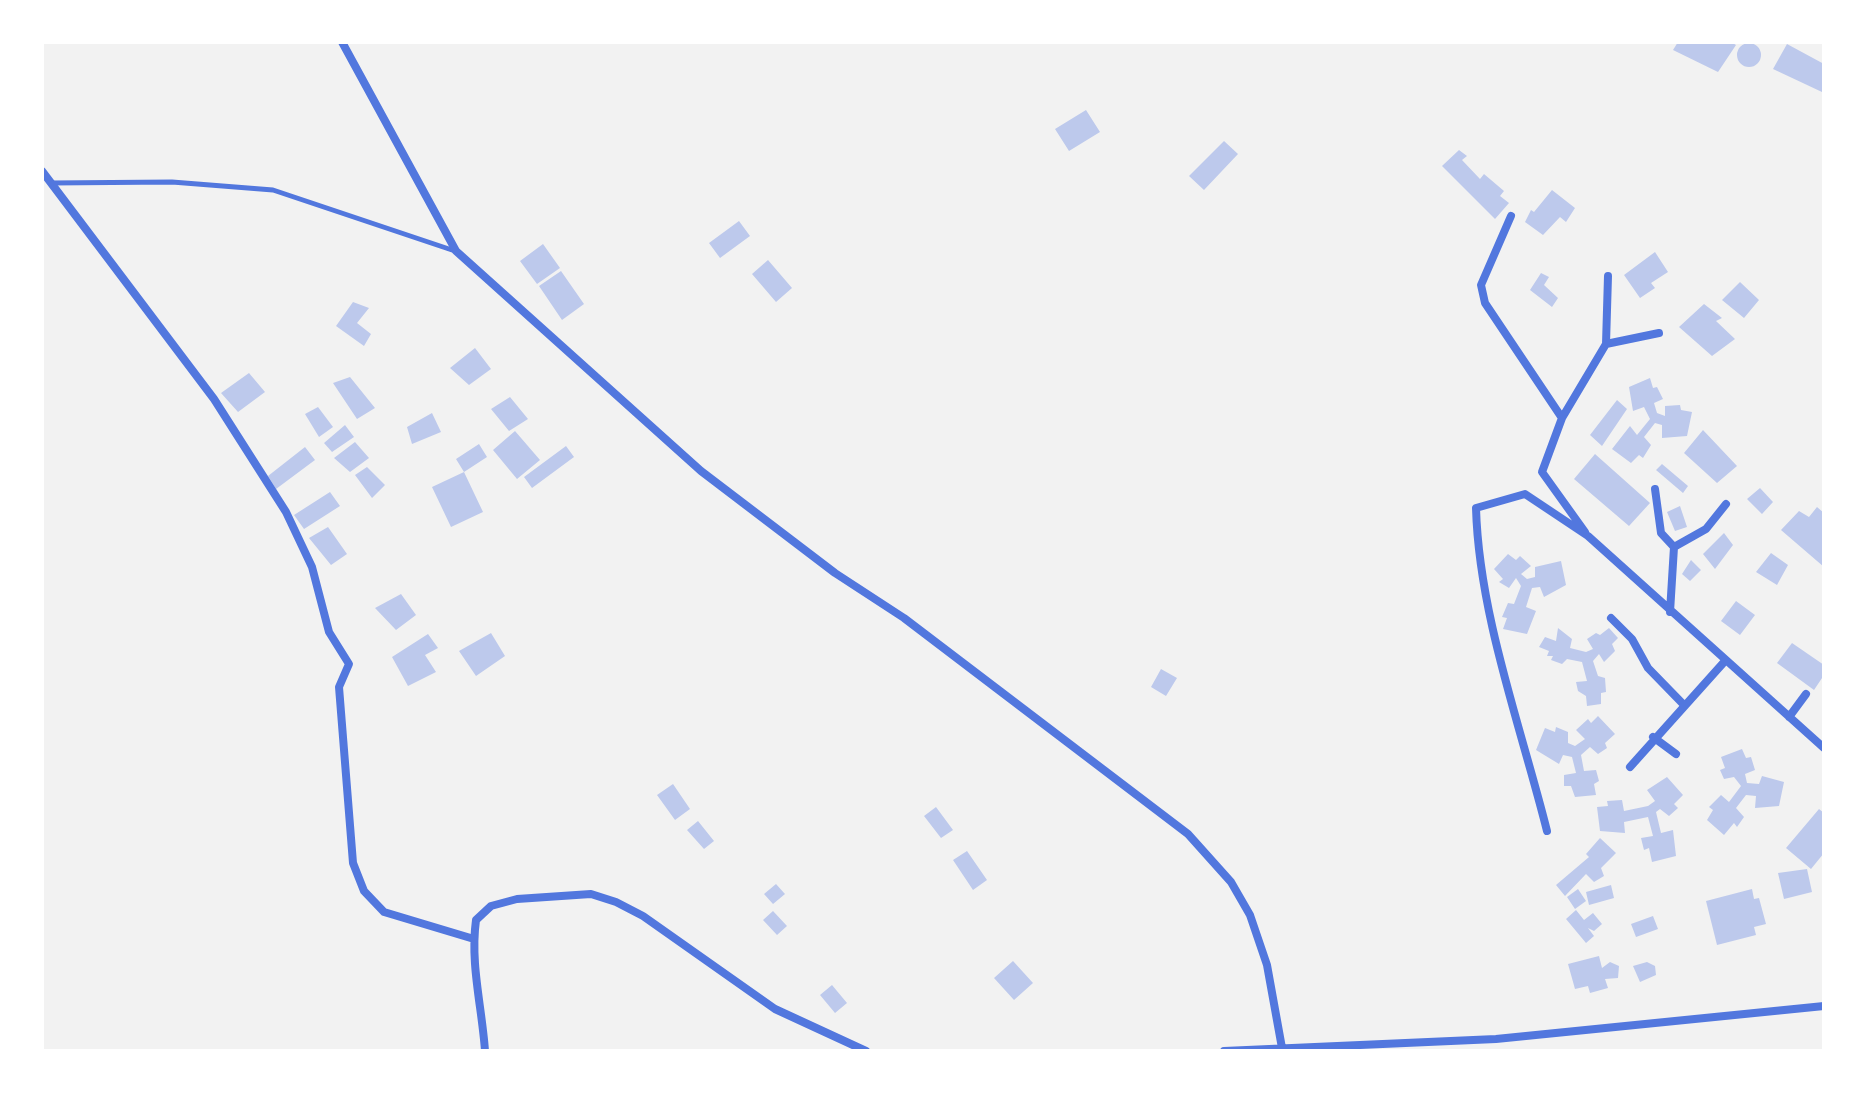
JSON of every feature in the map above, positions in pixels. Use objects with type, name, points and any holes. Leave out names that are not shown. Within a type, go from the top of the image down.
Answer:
[{"type":"street","points":[[342,42],[456,251],[701,471],[835,573],[941,645],[1188,834],[1231,882],[1250,915],[1267,965],[1282,1048]]},
{"type":"street","points":[[42,171],[214,399],[286,512],[312,567],[329,632],[349,664],[339,687],[353,863],[364,891],[384,912],[474,939]]},
{"type":"street","points":[[1511,216],[1481,285],[1485,303],[1562,418]]},
{"type":"street","points":[[1588,536],[1542,472],[1562,418],[1606,344],[1608,276]]},
{"type":"street","points":[[1606,344],[1659,333]]},
{"type":"street","points":[[1655,489],[1661,533],[1674,547],[1670,612]]},
{"type":"street","points":[[1547,831],[1501,661],[1477,548],[1476,508],[1525,494],[1588,536],[1824,748]]},
{"type":"street","points":[[1674,547],[1706,529],[1726,504]]},
{"type":"street","points":[[1611,618],[1632,639],[1648,668],[1684,705]]},
{"type":"street","points":[[1630,767],[1653,737],[1725,661]]},
{"type":"street","points":[[1789,717],[1806,694]]},
{"type":"street","points":[[1653,737],[1676,754]]},
{"type":"street","points":[[485,1051],[482,1003],[473,964],[476,920],[491,906],[517,899],[591,894],[643,916],[775,1009],[866,1051]]},
{"type":"street","points":[[1224,1051],[1496,1039],[1824,1006]]},
{"type":"lane","points":[[51,183],[172,182],[273,190],[456,251]]},
{"type":"building","points":[[1678,42],[1731,42],[1736,45],[1718,72],[1673,50]]},
{"type":"building","points":[[1749,43],[1758,46],[1761,55],[1758,64],[1749,67],[1740,64],[1737,55],[1740,46]]},
{"type":"building","points":[[1787,44],[1824,64],[1822,92],[1773,69]]},
{"type":"building","points":[[1086,110],[1100,132],[1069,151],[1055,129]]},
{"type":"building","points":[[1224,141],[1238,154],[1204,190],[1189,176]]},
{"type":"building","points":[[1459,150],[1467,156],[1462,160],[1480,179],[1484,174],[1504,191],[1500,196],[1509,203],[1495,219],[1442,166]]},
{"type":"building","points":[[1552,190],[1575,208],[1566,222],[1560,217],[1543,235],[1525,222],[1531,210],[1534,212]]},
{"type":"building","points":[[739,221],[750,236],[720,258],[709,243]]},
{"type":"building","points":[[543,244],[560,268],[537,284],[520,261]]},
{"type":"building","points":[[1655,252],[1668,272],[1651,283],[1655,288],[1640,298],[1624,275]]},
{"type":"building","points":[[768,260],[792,288],[776,302],[752,274]]},
{"type":"building","points":[[561,271],[584,304],[562,320],[539,286]]},
{"type":"building","points":[[1541,273],[1549,277],[1544,285],[1558,298],[1552,307],[1530,290]]},
{"type":"building","points":[[1740,282],[1759,300],[1744,318],[1722,300]]},
{"type":"building","points":[[353,302],[369,308],[357,323],[371,334],[364,346],[336,326]]},
{"type":"building","points":[[1704,304],[1722,318],[1716,321],[1735,339],[1712,356],[1679,327]]},
{"type":"building","points":[[475,348],[491,369],[469,385],[450,368]]},
{"type":"building","points":[[249,373],[265,392],[238,412],[221,393]]},
{"type":"building","points":[[350,377],[375,408],[357,419],[333,383]]},
{"type":"building","points":[[1650,378],[1653,388],[1657,387],[1663,399],[1654,403],[1657,413],[1665,416],[1665,406],[1680,405],[1681,410],[1692,412],[1687,436],[1662,438],[1662,425],[1655,423],[1644,437],[1651,445],[1643,458],[1639,455],[1631,463],[1612,449],[1630,426],[1637,435],[1650,419],[1644,407],[1633,411],[1629,387]]},
{"type":"building","points":[[510,397],[528,419],[509,431],[491,409]]},
{"type":"building","points":[[1617,400],[1627,409],[1602,446],[1590,435]]},
{"type":"building","points":[[318,407],[333,427],[319,437],[305,414]]},
{"type":"building","points":[[432,413],[441,432],[412,444],[407,427]]},
{"type":"building","points":[[345,425],[354,437],[332,452],[324,443]]},
{"type":"building","points":[[1703,430],[1737,466],[1717,483],[1684,453]]},
{"type":"building","points":[[515,431],[540,460],[517,479],[493,450]]},
{"type":"building","points":[[355,442],[369,458],[350,472],[334,458]]},
{"type":"building","points":[[479,444],[487,457],[464,472],[456,459]]},
{"type":"building","points":[[566,446],[574,457],[532,488],[524,477]]},
{"type":"building","points":[[305,447],[315,460],[276,489],[268,476]]},
{"type":"building","points":[[1595,454],[1650,503],[1629,526],[1574,479]]},
{"type":"building","points":[[1662,464],[1688,486],[1683,493],[1656,470]]},
{"type":"building","points":[[367,467],[385,485],[372,498],[355,475]]},
{"type":"building","points":[[464,472],[483,512],[451,527],[432,487]]},
{"type":"building","points":[[1760,488],[1773,502],[1762,514],[1747,499]]},
{"type":"building","points":[[330,492],[340,506],[304,529],[294,515]]},
{"type":"building","points":[[1680,506],[1687,527],[1675,531],[1667,512]]},
{"type":"building","points":[[1817,507],[1824,513],[1824,567],[1781,530],[1799,511],[1809,517]]},
{"type":"building","points":[[328,527],[347,554],[331,565],[309,538]]},
{"type":"building","points":[[1724,533],[1733,545],[1715,569],[1703,554]]},
{"type":"building","points":[[1771,553],[1788,565],[1777,585],[1756,572]]},
{"type":"building","points":[[1508,554],[1516,560],[1520,556],[1531,566],[1521,574],[1527,579],[1535,577],[1535,567],[1561,561],[1566,585],[1544,597],[1540,587],[1532,588],[1526,607],[1536,611],[1527,634],[1503,629],[1507,618],[1502,617],[1508,603],[1514,604],[1521,586],[1516,578],[1509,588],[1499,582],[1503,579],[1494,569]]},
{"type":"building","points":[[1691,560],[1701,570],[1690,581],[1682,574]]},
{"type":"building","points":[[401,594],[416,615],[396,630],[375,608]]},
{"type":"building","points":[[1736,601],[1755,615],[1740,635],[1721,621]]},
{"type":"building","points":[[1558,628],[1572,639],[1570,648],[1586,652],[1593,649],[1587,639],[1596,633],[1600,635],[1609,628],[1618,638],[1612,644],[1615,651],[1604,662],[1599,654],[1593,661],[1598,676],[1605,678],[1606,692],[1601,693],[1601,704],[1587,706],[1586,696],[1578,691],[1576,682],[1587,681],[1582,662],[1567,659],[1562,664],[1551,660],[1553,656],[1547,656],[1549,651],[1539,647],[1545,637],[1556,641]]},
{"type":"building","points":[[491,633],[505,656],[476,676],[459,651]]},
{"type":"building","points":[[428,634],[438,648],[425,655],[436,672],[408,686],[392,657]]},
{"type":"building","points":[[1792,643],[1824,665],[1824,675],[1814,690],[1777,663]]},
{"type":"building","points":[[1161,669],[1177,678],[1166,696],[1151,687]]},
{"type":"building","points":[[1598,716],[1615,734],[1605,743],[1607,748],[1598,754],[1590,747],[1581,755],[1584,771],[1596,770],[1599,781],[1594,784],[1596,795],[1575,797],[1571,786],[1564,786],[1564,775],[1576,773],[1572,757],[1563,755],[1559,764],[1536,750],[1545,728],[1555,732],[1556,727],[1568,732],[1568,743],[1575,746],[1585,739],[1576,730],[1588,719],[1591,723]]},
{"type":"building","points":[[1742,749],[1746,758],[1751,757],[1755,770],[1745,774],[1747,783],[1759,784],[1762,776],[1784,782],[1779,806],[1755,808],[1756,796],[1746,795],[1736,808],[1744,817],[1737,827],[1734,823],[1724,835],[1707,820],[1713,810],[1709,807],[1721,795],[1729,802],[1741,786],[1734,777],[1724,779],[1720,770],[1725,768],[1721,757]]},
{"type":"building","points":[[1667,777],[1683,795],[1674,804],[1678,808],[1669,816],[1660,809],[1656,812],[1661,833],[1673,830],[1676,856],[1652,862],[1649,848],[1644,850],[1641,838],[1653,836],[1648,817],[1624,822],[1625,833],[1600,831],[1597,807],[1608,806],[1607,801],[1622,800],[1624,811],[1648,806],[1655,801],[1647,790]]},
{"type":"building","points":[[673,784],[690,809],[675,820],[657,795]]},
{"type":"building","points":[[936,807],[953,830],[941,838],[924,816]]},
{"type":"building","points":[[1819,809],[1824,813],[1824,853],[1811,869],[1786,848]]},
{"type":"building","points":[[698,821],[714,841],[704,849],[687,830]]},
{"type":"building","points":[[1600,838],[1616,853],[1601,868],[1604,876],[1594,882],[1586,874],[1565,896],[1556,885],[1589,857],[1586,854]]},
{"type":"building","points":[[967,851],[987,880],[973,890],[953,860]]},
{"type":"building","points":[[1807,869],[1812,892],[1784,899],[1778,873]]},
{"type":"building","points":[[776,884],[785,894],[773,904],[764,894]]},
{"type":"building","points":[[1611,885],[1614,898],[1589,905],[1586,892]]},
{"type":"building","points":[[1578,889],[1586,901],[1575,909],[1567,897]]},
{"type":"building","points":[[1752,889],[1754,899],[1759,898],[1766,924],[1754,927],[1756,935],[1717,945],[1706,901]]},
{"type":"building","points":[[1576,910],[1584,920],[1593,913],[1602,924],[1594,931],[1588,928],[1594,936],[1586,943],[1566,919]]},
{"type":"building","points":[[773,911],[787,926],[777,935],[763,920]]},
{"type":"building","points":[[1653,916],[1658,929],[1636,937],[1631,924]]},
{"type":"building","points":[[1599,956],[1602,968],[1610,962],[1619,966],[1618,978],[1605,979],[1608,988],[1590,993],[1588,986],[1575,989],[1568,964]]},
{"type":"building","points":[[1013,961],[1033,983],[1014,1000],[994,978]]},
{"type":"building","points":[[1647,962],[1655,966],[1656,975],[1640,982],[1633,966]]},
{"type":"building","points":[[832,985],[847,1003],[835,1013],[820,995]]}]
